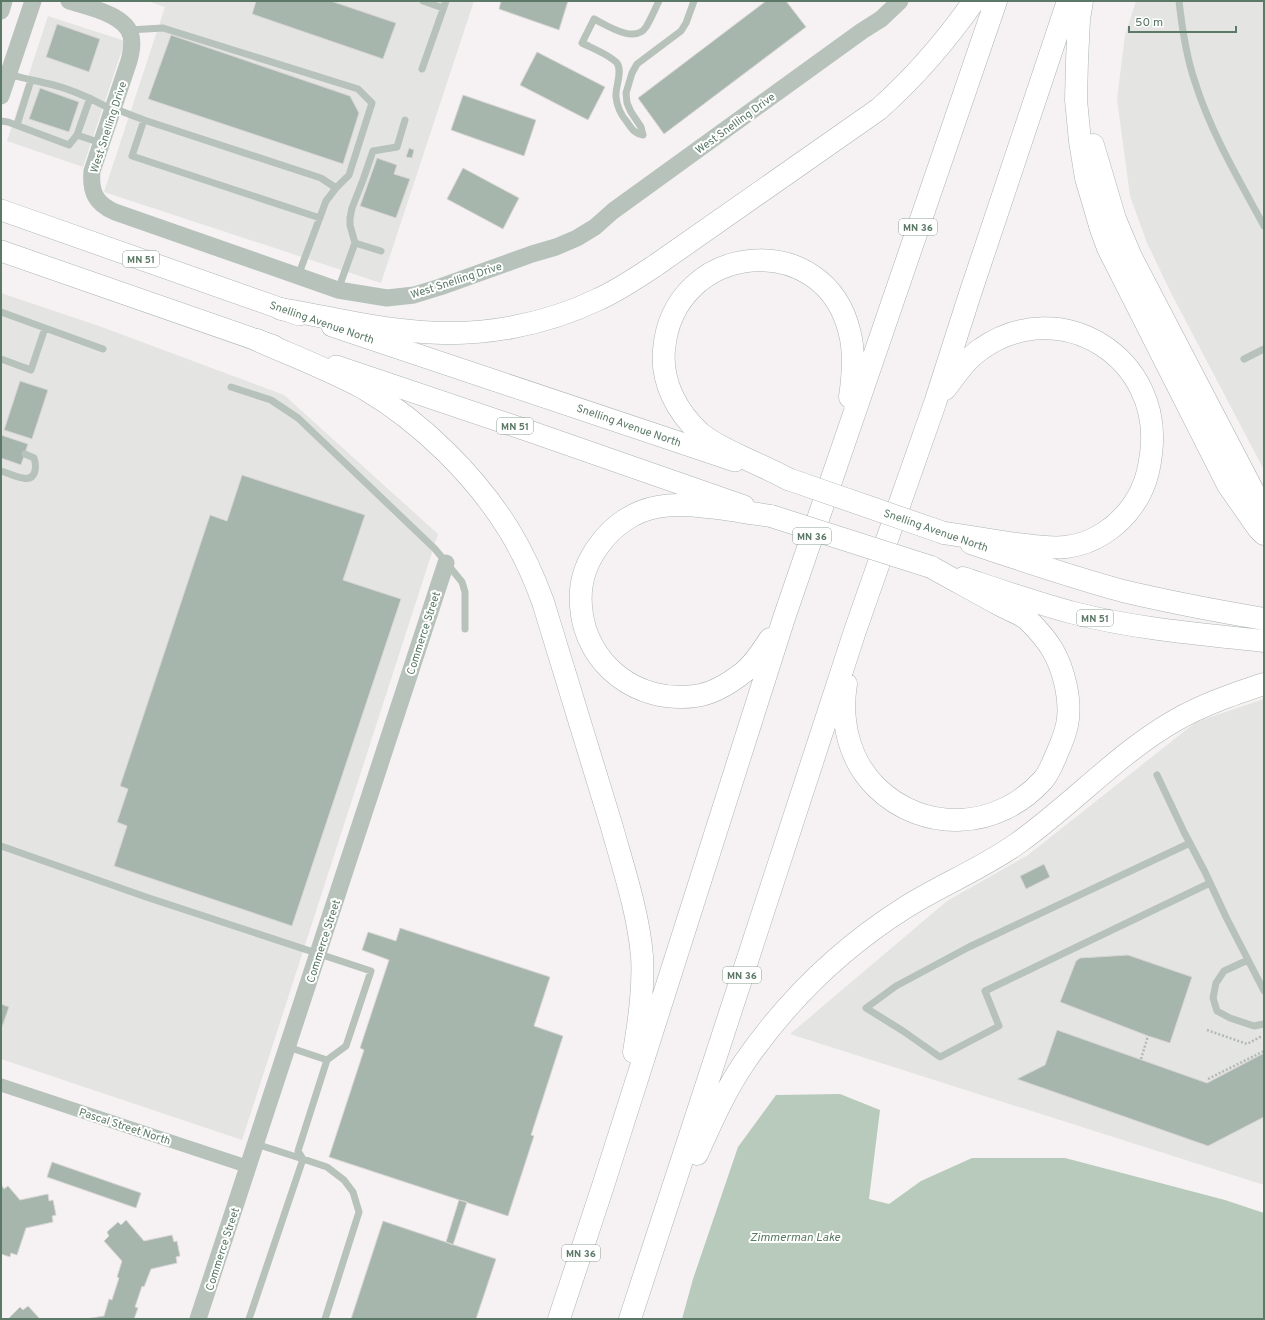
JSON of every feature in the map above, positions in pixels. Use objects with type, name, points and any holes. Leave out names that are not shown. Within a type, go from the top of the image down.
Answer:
[{"type":"highway","points":[[281,309],[389,328],[422,332],[458,333],[495,330],[531,324],[566,313],[599,299],[626,285],[656,265],[879,109],[928,61],[955,28],[974,1]]},
{"type":"highway","name":"MN 36","points":[[559,1319],[603,1186],[784,618],[996,1]]},
{"type":"highway","name":"MN 36","points":[[630,1319],[855,631],[935,403],[1068,1]]},
{"type":"highway","points":[[1082,1],[1076,61],[1076,100],[1080,141],[1092,203],[1108,248],[1228,484],[1258,528],[1264,534]]},
{"type":"highway","points":[[1076,61],[1088,130],[1115,219],[1131,257],[1264,512]]},
{"type":"highway","points":[[788,479],[716,444],[700,433],[676,405],[669,389],[664,371],[663,355],[667,330],[673,314],[688,292],[696,284],[717,270],[743,261],[759,260],[785,264],[812,276],[823,284],[839,304],[850,332],[853,359],[851,395],[840,454]]},
{"type":"highway","points":[[935,403],[967,360],[980,349],[996,340],[1014,333],[1035,328],[1056,329],[1082,334],[1099,343],[1116,355],[1130,370],[1140,385],[1147,402],[1152,421],[1153,441],[1150,463],[1146,480],[1139,497],[1125,516],[1117,524],[1102,534],[1085,542],[1067,547],[1044,548],[944,533]]},
{"type":"highway","points":[[257,340],[346,379],[400,412],[430,438],[477,486],[496,510],[513,537],[533,576],[543,602],[628,883],[639,932],[642,958],[642,988],[633,1056],[603,1186]]},
{"type":"highway","name":"Snelling Avenue North","points":[[788,479],[1015,558],[1123,590],[1213,610],[1264,619]]},
{"type":"highway","points":[[771,516],[692,505],[674,504],[655,507],[637,514],[620,523],[606,536],[594,551],[582,580],[580,598],[582,616],[586,632],[598,655],[610,670],[627,682],[647,692],[663,697],[678,698],[697,696],[714,690],[744,672],[756,660],[784,618]]},
{"type":"highway","name":"MN 51","points":[[771,516],[1073,613],[1136,626],[1264,641]]},
{"type":"highway","points":[[855,631],[845,687],[844,708],[846,728],[851,748],[860,766],[871,782],[885,795],[901,806],[918,814],[940,819],[959,820],[976,818],[1013,806],[1030,792],[1044,779],[1054,761],[1068,724],[1066,687],[1061,669],[1053,650],[1028,620],[931,567]]},
{"type":"highway","points":[[633,1319],[683,1187],[708,1128],[744,1064],[765,1035],[803,990],[849,947],[880,924],[937,889],[979,868],[1018,843],[1119,760],[1153,735],[1176,720],[1202,707],[1232,694],[1264,684]]},
{"type":"main road","name":"Snelling Avenue North","points":[[1,210],[281,309],[788,479]]},
{"type":"main road","name":"MN 51","points":[[1,251],[257,340],[529,431],[771,516]]},
{"type":"street","points":[[1,11],[4,1]]},
{"type":"street","points":[[1,96],[33,1]]},
{"type":"street","points":[[69,1],[113,16],[122,22],[129,30]]},
{"type":"street","name":"West Snelling Drive","points":[[129,30],[132,47],[129,61],[92,171],[91,179],[94,194],[101,203],[107,209],[338,290],[387,298],[414,294],[440,287],[532,254],[556,247],[577,238],[595,227],[613,211],[862,30],[881,19],[900,1]]},
{"type":"street","name":"Commerce Street","points":[[198,1319],[319,954],[446,563]]},
{"type":"street","name":"Pascal Street North","points":[[1,1085],[249,1167]]},
{"type":"lane","points":[[422,69],[444,5],[423,1]]},
{"type":"lane","points":[[660,1],[645,28],[640,32],[633,34],[624,33],[594,19],[582,42],[618,64],[619,71],[616,96],[617,105],[622,116],[635,134],[643,135],[641,126],[631,112],[627,103],[626,93],[632,73],[637,64],[681,31],[686,23],[694,1]]},
{"type":"lane","points":[[1179,1],[1187,53],[1203,105],[1214,130],[1264,226]]},
{"type":"lane","points":[[129,30],[163,28],[358,89],[372,103],[349,175],[326,201],[298,276]]},
{"type":"lane","points":[[8,74],[46,83],[90,98],[113,109],[144,120],[322,178],[336,188]]},
{"type":"lane","points":[[17,125],[31,80]]},
{"type":"lane","points":[[1,121],[17,125],[69,145],[77,136],[90,98]]},
{"type":"lane","points":[[144,120],[132,156],[320,218]]},
{"type":"lane","points":[[338,290],[355,243],[350,225],[352,208],[373,151],[396,147],[404,120]]},
{"type":"lane","points":[[77,136],[101,143]]},
{"type":"lane","points":[[349,175],[363,180]]},
{"type":"lane","points":[[355,243],[381,251]]},
{"type":"lane","points":[[1,312],[104,349]]},
{"type":"lane","points":[[1,359],[31,370],[45,328]]},
{"type":"lane","points":[[1244,360],[1264,350]]},
{"type":"lane","points":[[231,387],[271,400],[298,418],[435,549],[462,582],[465,592],[465,629]]},
{"type":"lane","points":[[1,471],[24,479],[30,477],[35,473],[36,465],[34,458],[25,454]]},
{"type":"lane","points":[[1157,775],[1226,917],[1264,991]]},
{"type":"lane","points":[[1190,843],[969,947],[896,986],[866,1008],[903,1031],[940,1057],[999,1026],[985,991],[1210,883]]},
{"type":"lane","points":[[1,846],[146,897],[371,970],[346,1046],[327,1060],[298,1151],[303,1159]]},
{"type":"lane","points":[[1248,960],[1224,971],[1216,983],[1213,998],[1217,1011],[1230,1018],[1254,1026],[1264,1024]]},
{"type":"lane","points":[[288,1047],[327,1060]]},
{"type":"lane","points":[[256,1144],[327,1166],[344,1180],[353,1192],[359,1212],[325,1319]]},
{"type":"lane","points":[[249,1319],[303,1159]]},
{"type":"path","points":[[1207,1030],[1246,1044],[1264,1035]]},
{"type":"path","points":[[1141,1060],[1148,1036]]},
{"type":"path","points":[[1208,1079],[1264,1051]]},
{"type":"shaded area","points":[[147,1],[474,1],[381,283],[104,192],[165,7]]},
{"type":"shaded area","points":[[1136,1],[1264,1],[1264,470],[1171,293],[1147,243],[1130,196],[1117,99],[1125,35]]},
{"type":"shaded area","points":[[48,16],[125,41],[83,167],[7,141]]},
{"type":"shaded area","points":[[1,293],[99,326],[284,395],[438,534],[242,1140],[1,1059]]},
{"type":"shaded area","points":[[1264,699],[1264,1185],[790,1034],[947,901],[1028,855],[1196,722]]},
{"type":"water","name":"Zimmerman Lake","points":[[840,1094],[880,1110],[869,1199],[889,1204],[921,1181],[972,1158],[1065,1158],[1225,1200],[1264,1213],[1264,1319],[682,1319],[693,1279],[738,1147],[776,1095]]},
{"type":"building","points":[[256,1],[331,1],[396,23],[383,59],[252,14]]},
{"type":"building","points":[[501,1],[568,1],[559,30],[499,9]]},
{"type":"building","points":[[766,1],[786,1],[806,27],[664,134],[638,98]]},
{"type":"building","points":[[57,24],[100,39],[89,72],[46,57]]},
{"type":"building","points":[[171,35],[350,96],[359,113],[343,164],[148,99]]},
{"type":"building","points":[[537,52],[605,87],[588,120],[520,85]]},
{"type":"building","points":[[40,88],[79,102],[69,132],[29,119]]},
{"type":"building","points":[[463,95],[536,120],[524,156],[451,130]]},
{"type":"building","points":[[409,148],[414,150],[412,158],[406,157]]},
{"type":"building","points":[[377,158],[397,165],[394,174],[410,179],[396,218],[360,206]]},
{"type":"building","points":[[463,168],[519,198],[503,229],[447,199]]},
{"type":"building","points":[[20,381],[48,390],[32,439],[4,430]]},
{"type":"building","points":[[1,435],[28,444],[21,465],[1,458]]},
{"type":"building","points":[[242,475],[365,515],[343,580],[401,599],[292,926],[114,866],[127,826],[117,822],[128,789],[120,786],[210,515],[227,521]]},
{"type":"building","points":[[1044,864],[1050,877],[1026,889],[1020,876]]},
{"type":"building","points":[[400,928],[550,977],[534,1026],[563,1036],[531,1135],[534,1136],[508,1216],[329,1157],[364,1050],[360,1048],[389,960],[362,950],[368,932],[396,941]]},
{"type":"building","points":[[1128,955],[1192,977],[1170,1043],[1060,1002],[1076,961],[1080,958]]},
{"type":"building","points":[[1,1004],[9,1007],[1,1030]]},
{"type":"building","points":[[1057,1030],[1207,1083],[1264,1053],[1264,1117],[1208,1146],[1017,1079],[1045,1065]]},
{"type":"building","points":[[52,1162],[141,1193],[136,1208],[47,1177]]},
{"type":"building","points":[[1,1184],[4,1189],[8,1186],[20,1200],[48,1194],[49,1201],[53,1200],[56,1215],[52,1216],[53,1222],[26,1228],[17,1255],[11,1253],[10,1257],[1,1254]]},
{"type":"building","points":[[459,1200],[467,1202],[453,1245],[446,1242]]},
{"type":"building","points":[[126,1220],[144,1241],[172,1235],[174,1242],[177,1241],[180,1256],[176,1257],[177,1263],[151,1269],[144,1287],[142,1286],[135,1307],[138,1308],[134,1319],[85,1319],[104,1316],[109,1299],[112,1300],[119,1278],[117,1277],[122,1261],[104,1241],[109,1236],[107,1232],[118,1222],[121,1225]]},
{"type":"building","points":[[383,1221],[496,1259],[476,1319],[351,1319]]},
{"type":"building","points":[[28,1306],[40,1319],[8,1319],[20,1307],[23,1310]]}]
